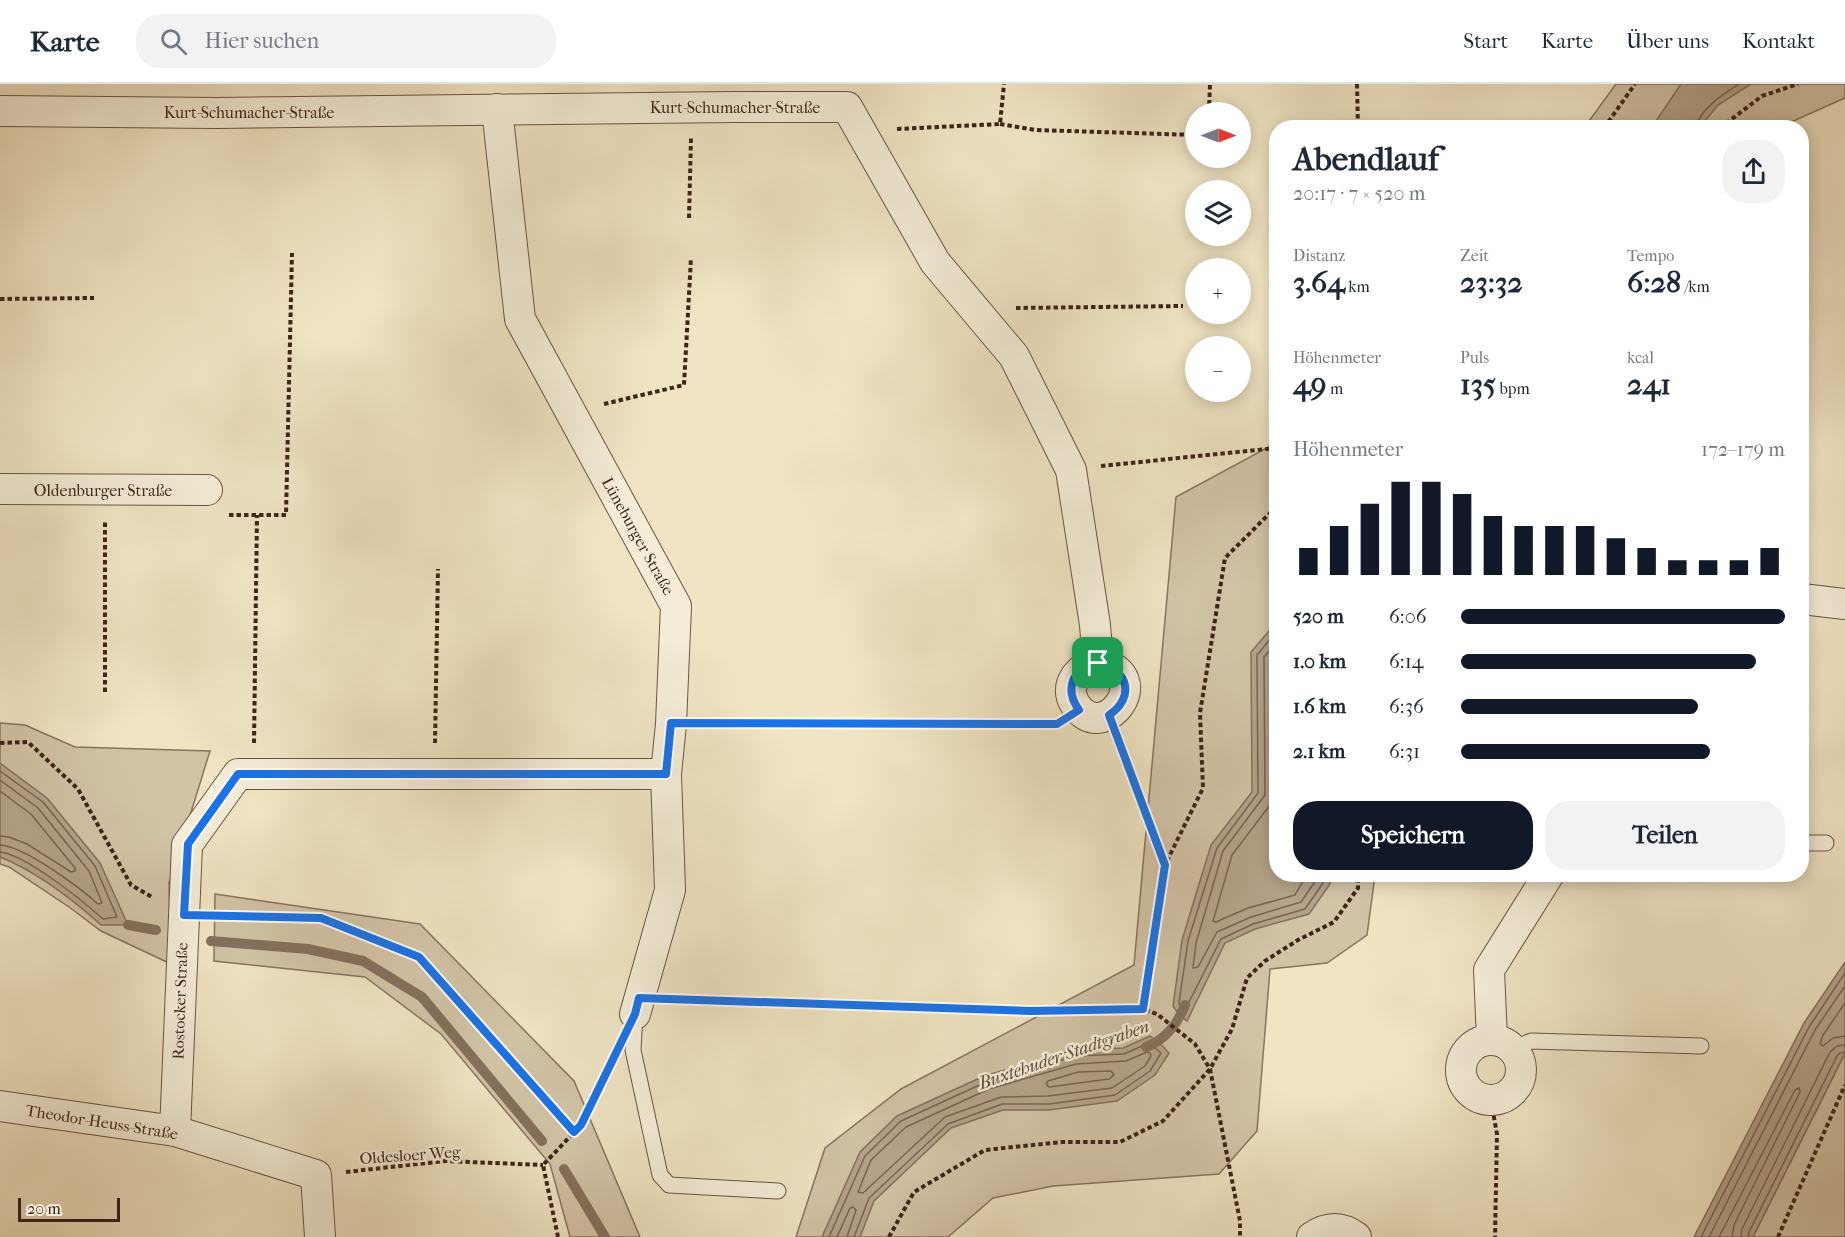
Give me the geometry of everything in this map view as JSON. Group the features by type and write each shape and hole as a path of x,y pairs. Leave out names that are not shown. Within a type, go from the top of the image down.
{"street":[{"name":"Kurt-Schumacher-Straße","path":"0,111 216,113 847,107 935,262 1014,356 1071,470 1095,625 1098,663"},
{"name":"Lüneburger Straße","path":"497,109 520,319 676,606 671,723 666,774 670,890 637,1006"},
{"name":"Oldenburger Straße","path":"0,489 207,490"},
{"path":"1809,600 1845,604"},
{"path":"1098,663 1108,665 1117,671 1126,690 1118,709 1098,718 1088,716 1079,710 1073,701 1071,690 1073,680 1079,671 1087,665 1098,663"},
{"name":"Rostocker Straße","path":"175,1131 188,844 238,774 666,774"},
{"path":"1502,1044 1489,970 1544,882"},
{"path":"1480,1042 1502,1044 1520,1059 1522,1071 1519,1083 1513,1092 1503,1099 1491,1101 1479,1099 1463,1082 1461,1070 1463,1059 1470,1049 1480,1042"},
{"name":"Theodor-Heuss-Straße","path":"0,1114 175,1131 316,1175"},
{"path":"316,1175 320,1237"},
{"path":"1312,1237 1321,1231 1334,1228 1347,1231 1356,1237"}],"lane":[{"path":"1809,843 1827,843"},
{"path":"637,1006 633,1050 660,1175 669,1185 778,1191"},
{"path":"1502,1044 1531,1041 1701,1046"}],"path":[{"path":"1000,123 1004,84"},
{"path":"1209,102 1210,84"},
{"path":"1357,84 1358,120"},
{"path":"1610,120 1635,84"},
{"path":"1730,120 1762,96 1798,84"},
{"path":"689,218 692,107"},
{"path":"864,137 873,131 1000,123 1036,130 1185,135"},
{"path":"207,490 228,515 286,515 292,253"},
{"path":"571,412 684,385 691,258"},
{"path":"0,299 94,298"},
{"path":"975,309 1184,306"},
{"path":"1071,470 1269,449"},
{"path":"105,490 105,692"},
{"path":"1143,1009 1165,865 1203,788 1200,713 1225,558 1269,514"},
{"path":"253,774 257,515"},
{"path":"434,774 438,569"},
{"path":"671,723 1057,724 1079,710"},
{"path":"1109,715 1165,865"},
{"path":"0,743 28,742 78,789 131,885 184,915 321,918 419,957 574,1132"},
{"path":"889,1237 914,1192 985,1150 1062,1142 1120,1142 1163,1121 1209,1069 1232,1029 1248,978 1273,956 1298,940 1334,922 1358,888 1358,882"},
{"path":"637,1006 1030,1011 1143,1009 1157,1014 1195,1044 1209,1069 1240,1221 1240,1237"},
{"path":"558,1237 543,1165 581,1125 611,1065"},
{"path":"1778,1237 1845,1085"},
{"path":"1491,1101 1497,1134 1495,1237"},
{"name":"Oldesloer Weg","path":"316,1175 445,1161 543,1165"}],"shaded area":[{"path":"1616,84 1845,84 1845,98 1796,120 1590,120"},
{"path":"1269,447 1269,882 1374,882 1367,935 1327,963 1270,969 1257,1131 1219,1174 1053,1186 993,1198 948,1237 796,1237 825,1148 901,1089 1134,965 1176,497"},
{"path":"0,723 25,725 75,747 210,751 169,883 171,964 101,931 9,867 0,864"},
{"path":"215,894 420,924 574,1081 640,1237 570,1237 550,1164 441,1034 365,977 214,961"},
{"path":"1845,1053 1845,1237 1753,1237"}],"water":[{"path":"1681,84 1751,84 1718,105 1706,120 1657,120"},
{"path":"1269,631 1269,882 1330,882 1330,884 1309,914 1255,929 1225,943 1187,1021 1173,1006 1182,940 1211,845 1252,792 1251,652"},
{"path":"0,763 47,798 100,863 128,925 101,925 53,886 0,857"},
{"path":"1845,962 1845,1053 1753,1237 1694,1237 1804,1023"},
{"path":"1150,1036 1169,1053 1155,1075 1117,1101 1049,1110 1003,1110 951,1128 874,1201 860,1237 822,1237 860,1152 897,1116 984,1076 1074,1050 1123,1048"}],"waterway":[{"path":"128,925 156,930"},
{"path":"211,941 308,949 363,961 422,997 542,1141"},
{"name":"Buxtehuder Stadtgraben","path":"1146,1047 1159,1040 1170,1030 1185,1005"},
{"path":"564,1169 605,1237"}],"route":[{"path":"1098,663 1108,665 1117,671 1123,680 1126,690 1123,700 1118,709 1109,715 1165,865 1143,1009 1030,1011 639,998 635,1014 581,1125 574,1132 419,957 321,918 184,915 188,844 238,774 666,774 671,723 1057,724 1079,710 1073,701 1071,690 1073,680 1079,671 1087,665 1098,663"}]}
